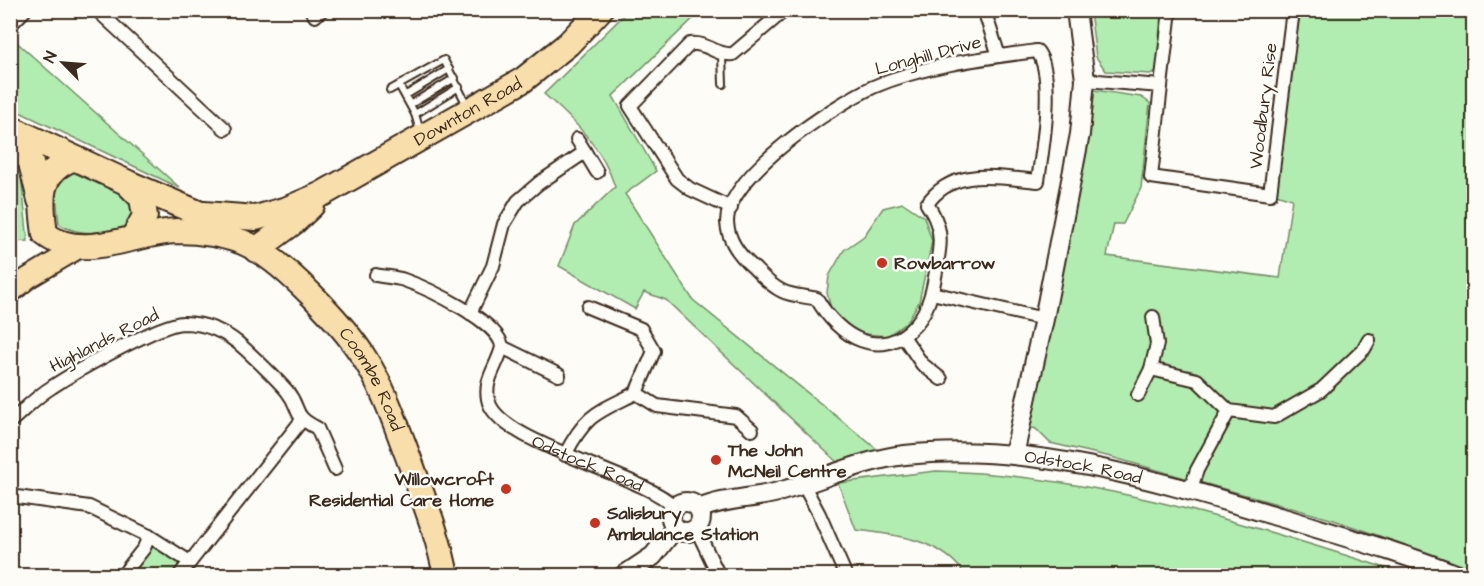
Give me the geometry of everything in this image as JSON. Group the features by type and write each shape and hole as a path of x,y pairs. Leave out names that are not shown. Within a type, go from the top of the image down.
{"highway":[{"name":"Downton Road","path":"204,214 256,218 278,212 322,194 471,111 528,76 568,44 600,10"},
{"path":"10,128 72,159 126,182 139,193 145,211 144,222 134,236"},
{"path":"10,145 30,159 45,234 62,244 80,247 134,236 180,231 252,248"},
{"path":"41,205 45,183 51,171 72,159"},
{"name":"Downton Road","path":"126,182 204,214 234,230 252,248 294,222 322,194"},
{"path":"291,277 286,247 294,222"},
{"name":"Coombe Road","path":"252,248 291,277 342,327 366,360 389,406 439,542 446,576"},
{"name":"Coombe Road","path":"439,542 462,576"}],"main road":[{"path":"28,278 42,253 45,234"},
{"path":"10,293 28,278 80,247"}],"street":[{"path":"10,26 25,10"},
{"path":"97,10 225,129"},
{"path":"311,10 315,16 322,10"},
{"path":"785,10 733,54 722,55 700,43 690,44 630,106 677,179 690,189 731,208 727,222 740,256 783,292 817,299 839,330 859,342 880,343 903,336 917,323 932,293 1044,319"},
{"path":"984,10 999,56"},
{"path":"1014,455 1044,319 1080,134 1085,80 1076,10"},
{"path":"1085,80 1161,86 1170,10"},
{"name":"Woodbury Rise","path":"1161,86 1151,177 1270,194 1293,10"},
{"name":"Longhill Drive","path":"731,208 740,189 802,129 872,88 922,71 1037,51 1044,60 1045,107 1038,181 971,176 950,182 935,193 927,204 937,224 940,242 932,293"},
{"path":"578,139 597,172"},
{"path":"470,313 496,258 502,230 518,201 539,183 585,152"},
{"path":"376,275 403,280 470,313 498,334 502,347 559,375"},
{"path":"566,455 579,429 592,415 636,393 654,351 641,329 588,307"},
{"path":"1138,395 1152,369 1157,344 1154,318"},
{"name":"Highlands Road","path":"10,422 51,387 152,332 183,323 220,331 238,343 289,394 302,420 317,428 335,469"},
{"path":"903,336 922,364 941,379"},
{"path":"1152,369 1197,380 1229,411 1274,417 1321,390 1363,344"},
{"name":"Odstock Road","path":"502,347 490,373 487,390 491,410 500,420 566,455 650,489 675,507 687,502 699,509 802,484 861,464 902,455 968,452 1014,455 1102,470 1190,491 1370,544 1460,576"},
{"path":"636,393 657,406 736,416 752,430"},
{"path":"1190,491 1197,470 1229,411"},
{"path":"179,576 302,420"},
{"path":"802,484 819,514 846,576"},
{"path":"10,496 89,507 150,536 190,562"},
{"path":"675,507 671,515 675,528"},
{"path":"675,528 688,532 696,528 701,521 699,509"},
{"path":"623,576 653,556 675,528"},
{"path":"696,528 719,576"},
{"path":"122,576 144,548 150,536"}],"lane":[{"path":"722,55 723,84"},
{"path":"390,90 444,60 471,111"},
{"path":"406,95 449,69"},
{"path":"411,104 455,78"},
{"path":"399,85 411,104 423,137"},
{"path":"415,114 459,87"}],"green space":[{"path":"628,11 701,11 613,96 656,171 625,194 693,300 878,450 840,465 666,300 644,292 635,309 559,266 575,225 615,187 595,147 566,114 544,94"},
{"path":"1090,11 1161,11 1157,71 1150,74 1106,71 1096,57"},
{"path":"1300,11 1473,11 1473,569 1334,520 1111,457 1050,443 1036,429 1026,426 1090,135 1094,90 1141,97 1150,103 1141,188 1123,224 1114,224 1107,256 1280,278 1292,199 1276,194"},
{"path":"12,38 180,188 11,108"},
{"path":"11,161 20,166 28,241 11,242"},
{"path":"75,171 135,200 131,225 113,230 85,233 59,224 55,187 63,177"},
{"name":"Rowbarrow","path":"903,203 924,217 932,241 919,302 907,322 887,336 865,334 845,327 831,309 827,293 829,276 844,250 864,236 883,208"},
{"path":"936,471 997,474 1057,482 1175,506 1408,575 965,575 956,563 931,546 916,540 856,530 838,483"},
{"path":"151,546 156,546 177,560 178,567 173,575 128,576"}],"place":[{"name":"Rowbarrow","path":"882,263"},
{"name":"The John McNeil Centre","path":"716,460"},
{"name":"Willowcroft Residential Care Home","path":"506,489"},
{"name":"Salisbury Ambulance Station","path":"595,523"}]}
